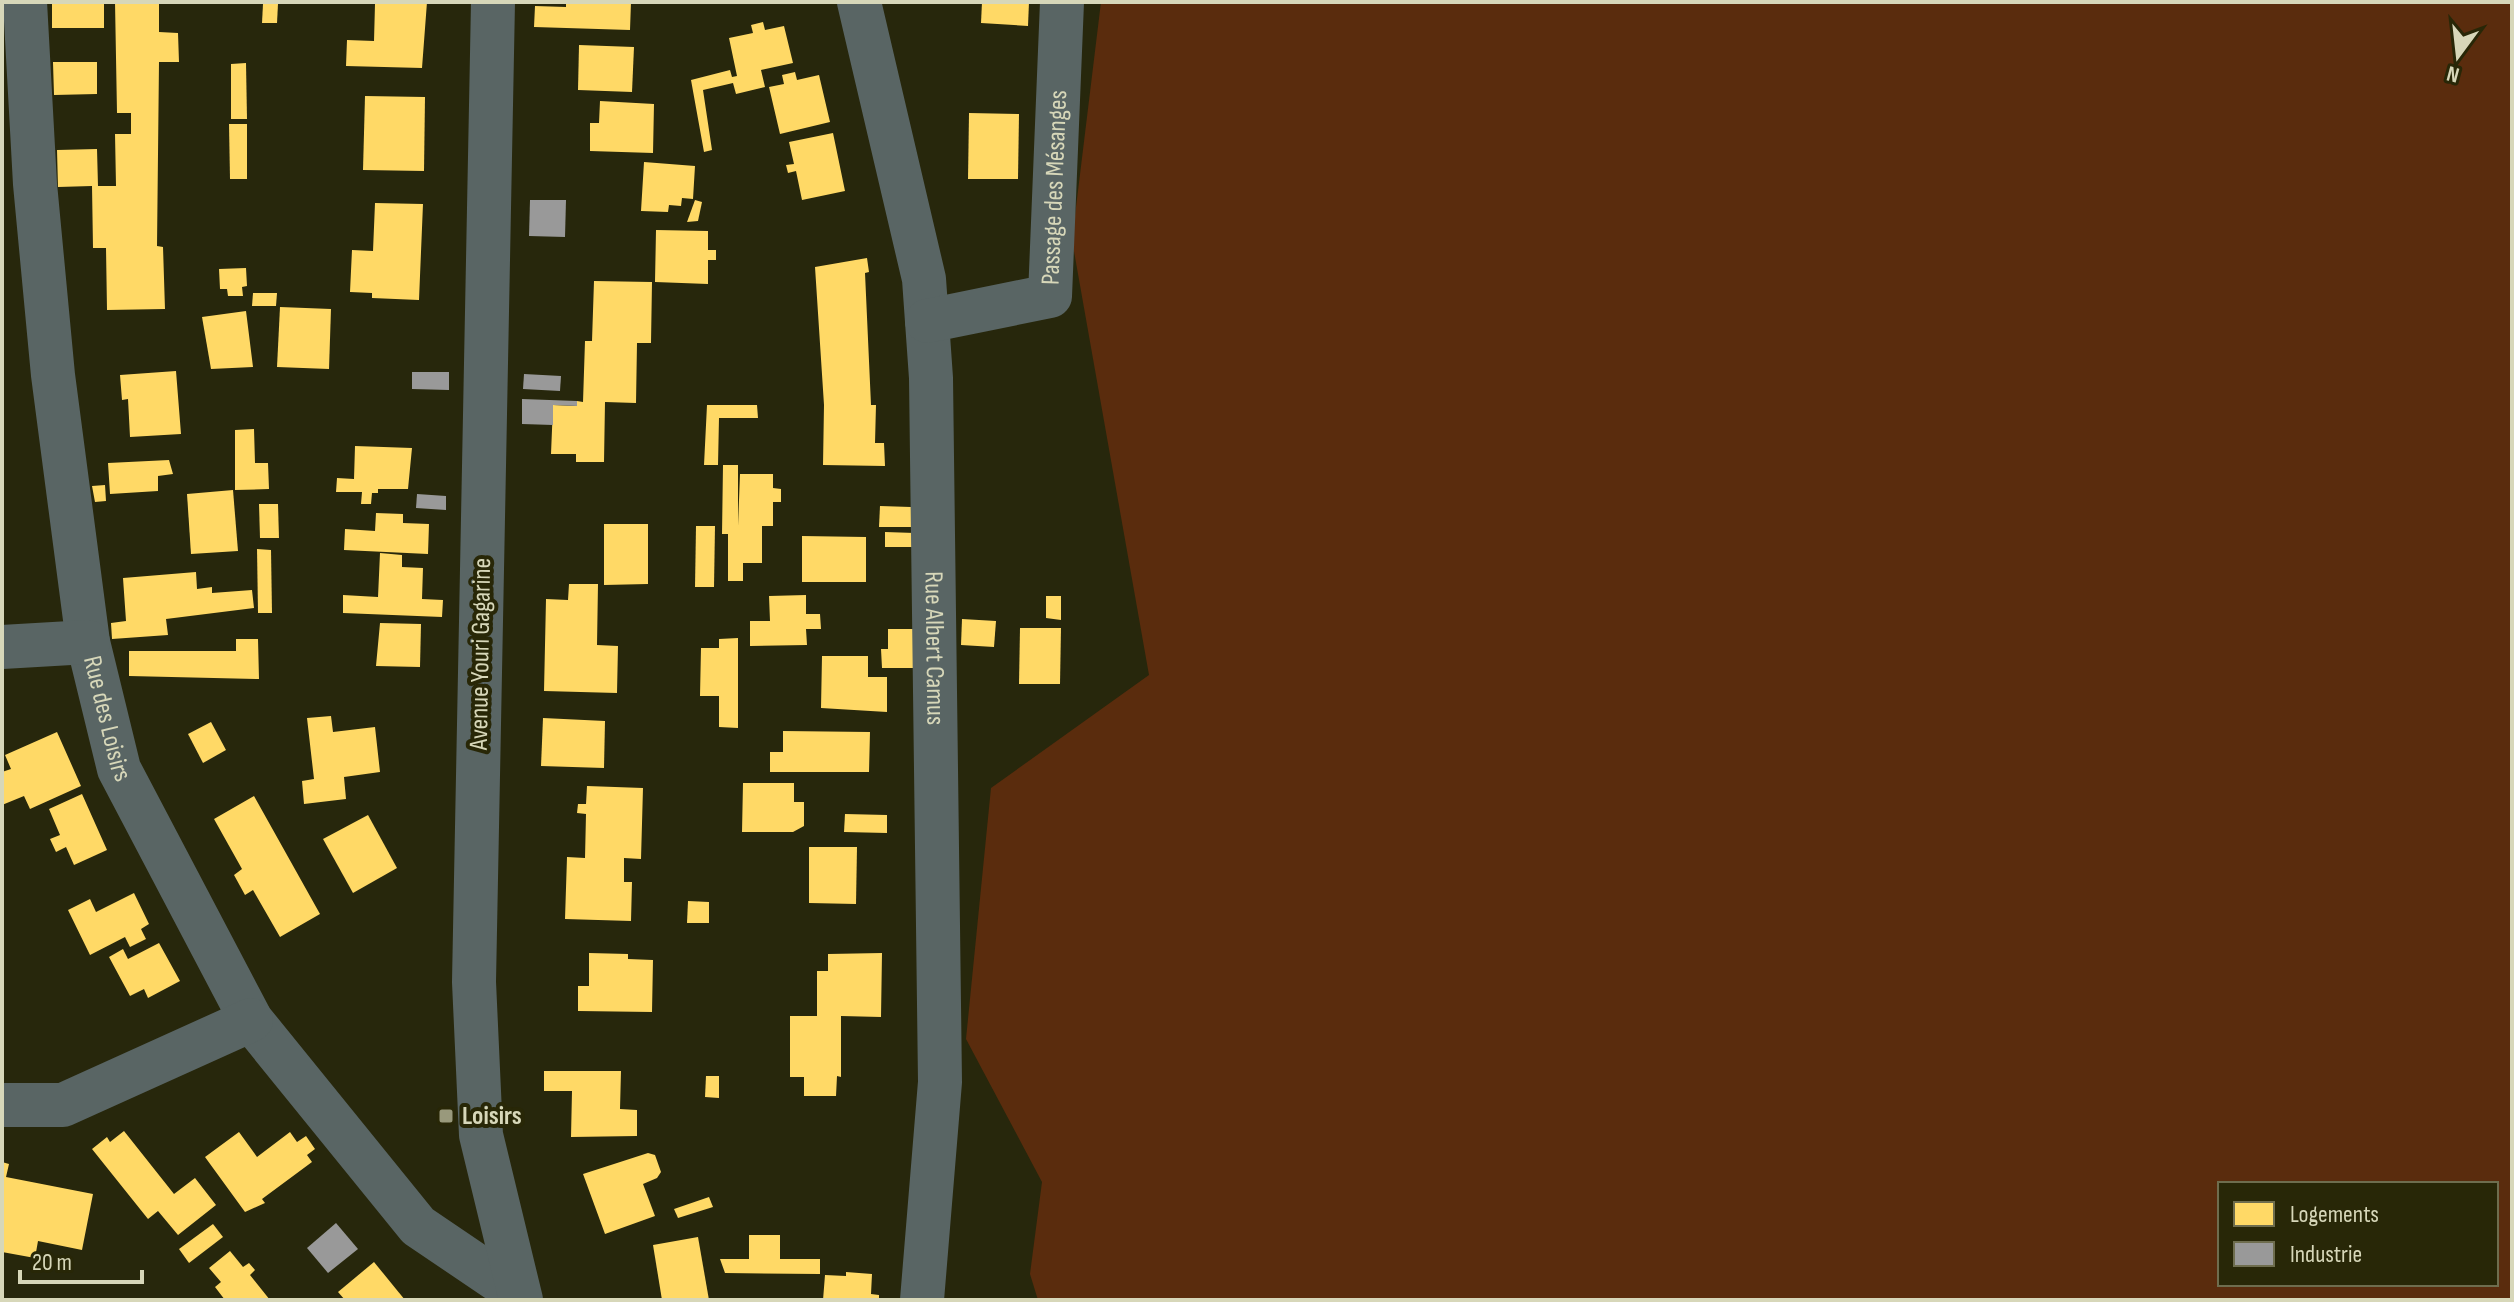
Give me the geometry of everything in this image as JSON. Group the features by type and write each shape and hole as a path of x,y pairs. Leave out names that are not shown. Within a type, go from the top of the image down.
{"street":[{"name":"Rue des Loisirs","path":"25,2 35,184 53,375 88,642 119,769 251,1020 418,1226 519,1296"},
{"name":"Avenue Youri Gagarine","path":"493,2 474,982 481,1135 519,1296"},
{"name":"Rue Albert Camus","path":"859,2 924,279 927,321 937,647 940,1082 922,1300"},
{"name":"Passage des Mésanges","path":"927,321 1050,296 1062,2"},
{"path":"2,647 88,642"},
{"path":"2,1105 63,1105 251,1020"}],"shaded area":[{"path":"1101,2 2512,2 2512,1300 1038,1300 1030,1274 1042,1182 966,1039 991,788 1149,675 1072,240"}],"building: Logements":[{"path":"115,2 159,2 159,32 178,33 179,62 159,62 157,246 163,247 165,309 107,310 106,248 93,248 92,186 58,187 57,150 97,149 98,186 116,186 115,134 131,134 131,113 117,113"},
{"path":"427,2 422,68 346,66 347,40 374,41 375,4"},
{"path":"566,2 631,2 630,30 534,27 535,6 566,7"},
{"path":"982,2 1029,2 1028,26 981,23"},
{"path":"104,3 104,28 52,28 52,4"},
{"path":"263,4 278,4 277,23 262,23"},
{"path":"763,22 765,30 784,26 793,63 761,70 765,87 736,94 733,83 703,90 712,150 704,152 691,80 730,70 732,77 737,76 729,38 753,33 751,25"},
{"path":"579,45 634,47 632,92 578,90"},
{"path":"53,62 97,62 97,94 54,95"},
{"path":"246,63 247,119 231,119 231,64"},
{"path":"795,72 797,80 819,75 830,122 780,134 769,87 784,84 782,75"},
{"path":"365,96 425,97 424,171 363,170"},
{"path":"600,101 654,104 653,153 590,151 590,123 599,123"},
{"path":"969,113 1019,114 1018,179 968,179"},
{"path":"229,124 247,124 247,179 230,179"},
{"path":"833,133 845,191 802,200 796,171 788,173 786,165 794,164 789,142"},
{"path":"644,162 695,166 693,199 682,198 681,206 669,205 668,212 641,211"},
{"path":"695,200 702,202 698,221 687,222"},
{"path":"375,203 423,204 419,300 372,298 372,293 350,292 352,250 373,251"},
{"path":"656,230 708,231 708,250 716,250 716,260 708,260 708,284 655,282"},
{"path":"867,258 869,272 865,273 871,405 876,405 875,443 884,443 885,466 823,465 824,405 815,267"},
{"path":"246,268 247,286 242,287 243,296 228,296 227,289 220,289 219,269"},
{"path":"594,281 652,282 651,343 637,343 636,403 605,402 604,462 576,462 576,454 551,454 553,405 577,406 577,401 583,402 585,341 592,341"},
{"path":"253,293 277,293 276,306 252,306"},
{"path":"280,307 331,309 329,369 277,367"},
{"path":"246,311 253,367 211,369 202,317"},
{"path":"176,371 181,434 130,437 128,399 122,400 120,375"},
{"path":"707,405 757,405 758,418 719,418 718,465 704,465"},
{"path":"254,429 255,463 268,463 269,489 235,490 235,430"},
{"path":"355,446 412,448 408,489 378,489 378,493 372,493 371,504 361,504 362,492 336,492 337,478 354,479"},
{"path":"169,460 173,474 158,476 158,491 110,494 108,463"},
{"path":"723,465 738,465 738,526 740,474 773,474 773,488 781,489 781,502 773,502 773,526 762,526 762,563 743,563 743,581 728,581 728,534 722,534"},
{"path":"105,485 106,501 95,502 92,486"},
{"path":"233,490 238,551 191,554 187,494"},
{"path":"259,504 278,504 279,538 260,538"},
{"path":"880,506 911,507 911,527 879,527"},
{"path":"376,513 403,514 403,523 429,524 428,554 344,550 345,529 375,531"},
{"path":"604,524 648,524 648,584 604,585"},
{"path":"696,526 715,526 714,587 695,587"},
{"path":"885,532 915,533 915,547 885,547"},
{"path":"802,536 866,537 866,582 802,582"},
{"path":"257,549 271,550 272,613 258,613"},
{"path":"380,553 402,555 402,567 423,568 422,599 443,600 442,617 343,613 343,595 378,597"},
{"path":"196,572 197,589 212,587 212,593 252,590 254,608 166,619 168,635 112,639 111,623 126,621 123,578"},
{"path":"569,584 598,584 597,645 618,646 617,693 544,691 546,599 568,600"},
{"path":"806,595 806,614 820,614 821,629 806,629 807,645 750,646 750,621 770,621 769,596"},
{"path":"1046,596 1061,596 1061,620 1046,618"},
{"path":"962,619 996,621 994,647 961,645"},
{"path":"380,623 421,624 420,667 376,666"},
{"path":"1020,628 1061,628 1060,684 1019,684"},
{"path":"888,629 916,629 916,668 882,668 881,649 888,649"},
{"path":"738,638 738,728 719,727 719,696 700,696 701,648 719,648 719,639"},
{"path":"236,639 258,639 259,679 129,676 129,651 236,651"},
{"path":"822,656 868,656 868,677 887,677 887,712 821,708"},
{"path":"331,716 333,732 375,727 380,772 344,777 346,799 304,804 302,781 314,779 307,718"},
{"path":"543,718 605,721 604,768 541,766"},
{"path":"211,722 226,750 203,763 188,734"},
{"path":"783,731 870,732 869,772 770,772 770,752 783,752"},
{"path":"57,732 81,786 30,809 24,796 2,805 2,772 11,769 5,755"},
{"path":"743,783 794,783 794,802 804,802 804,826 793,832 742,832"},
{"path":"587,786 643,788 641,859 624,858 624,882 632,882 631,921 565,919 567,857 585,858 586,814 577,813 578,804 586,804"},
{"path":"82,794 107,850 74,865 66,847 56,852 50,839 60,835 49,809"},
{"path":"254,796 320,914 280,937 253,890 245,895 234,875 242,869 214,819"},
{"path":"845,814 887,815 887,833 844,832"},
{"path":"368,815 397,868 353,893 323,839"},
{"path":"809,847 857,847 856,904 809,903"},
{"path":"134,893 149,924 141,929 146,939 130,947 125,937 90,955 68,910 90,899 96,912"},
{"path":"688,901 709,902 709,923 687,923"},
{"path":"159,943 180,981 148,998 144,989 130,996 109,957 123,949 128,959"},
{"path":"589,953 628,954 628,959 653,960 652,1012 578,1011 578,986 589,986"},
{"path":"882,953 881,1017 841,1016 841,1077 837,1076 836,1096 804,1096 804,1077 790,1077 790,1016 817,1016 817,971 828,971 828,954"},
{"path":"544,1071 621,1071 620,1109 637,1110 637,1136 571,1137 572,1091 544,1091"},
{"path":"706,1076 719,1076 719,1098 705,1097"},
{"path":"124,1131 174,1194 195,1178 216,1205 178,1235 158,1211 148,1219 92,1149 107,1137 110,1142"},
{"path":"239,1132 257,1157 290,1132 297,1142 306,1136 315,1149 307,1155 312,1162 262,1199 265,1203 245,1212 205,1157"},
{"path":"648,1153 655,1155 661,1172 657,1178 643,1184 655,1216 605,1234 583,1174"},
{"path":"2,1162 9,1164 6,1177 93,1194 82,1250 38,1241 35,1258 2,1252"},
{"path":"709,1197 713,1207 678,1218 674,1209"},
{"path":"213,1224 223,1237 189,1263 179,1249"},
{"path":"749,1235 780,1235 780,1259 820,1259 820,1274 725,1273 720,1259 749,1259"},
{"path":"698,1237 709,1300 662,1300 653,1245"},
{"path":"230,1251 243,1267 249,1263 255,1270 250,1275 270,1300 225,1300 215,1287 221,1282 209,1268"},
{"path":"374,1262 405,1300 345,1300 338,1292"},
{"path":"846,1272 872,1274 871,1294 879,1295 879,1300 823,1300 825,1275 846,1276"}],"building: Industrie":[{"path":"530,200 566,200 565,237 529,236"},
{"path":"412,372 449,372 449,390 412,389"},
{"path":"524,374 561,376 560,391 523,389"},
{"path":"522,399 577,401 577,406 553,405 553,425 522,424"},
{"path":"417,494 446,496 446,510 416,508"},
{"path":"336,1223 358,1249 328,1273 307,1248"}],"place":[{"name":"Loisirs","path":"446,1116"}]}
